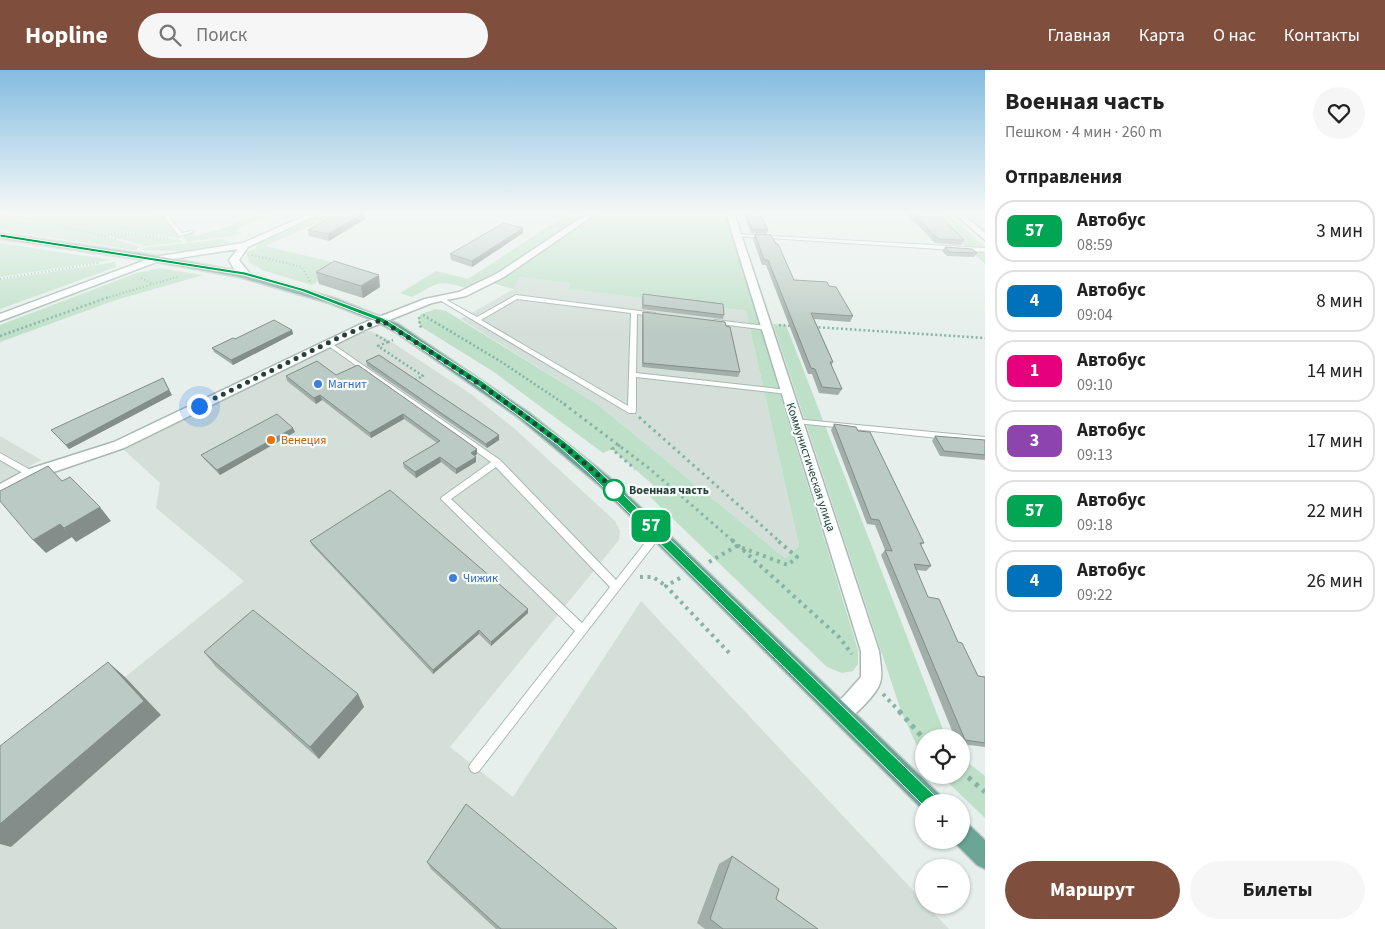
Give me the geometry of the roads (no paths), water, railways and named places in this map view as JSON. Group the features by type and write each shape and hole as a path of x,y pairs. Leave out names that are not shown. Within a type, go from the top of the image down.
{"main road":[{"path":"117,253 245,274 303,290 381,320 480,383 561,443 658,533 923,794"},
{"path":"970,842 985,857"}],"street":[{"path":"0,318 157,259 194,253"},
{"path":"202,266 228,253"},
{"path":"239,253 234,260 237,267 245,274"},
{"path":"0,490 31,474 119,445 328,343 381,320 441,299 462,294 501,274 533,253"},
{"name":"Коммунистическая улица","path":"744,253 870,651 871,681 842,713"}],"lane":[{"path":"477,320 516,297 662,315"},
{"path":"441,299 632,411 634,312"},
{"path":"711,321 767,326"},
{"path":"328,343 498,462 616,587"},
{"path":"633,375 788,392"},
{"path":"797,422 985,440"},
{"path":"0,456 31,474"},
{"path":"498,462 445,499 582,630"},
{"path":"475,767 658,533"}],"place":[{"name":"Магнит","path":"318,384"},
{"name":"Венеция","path":"271,440"},
{"name":"Военная часть","path":"614,490"},
{"name":"Чижик","path":"453,578"}]}
